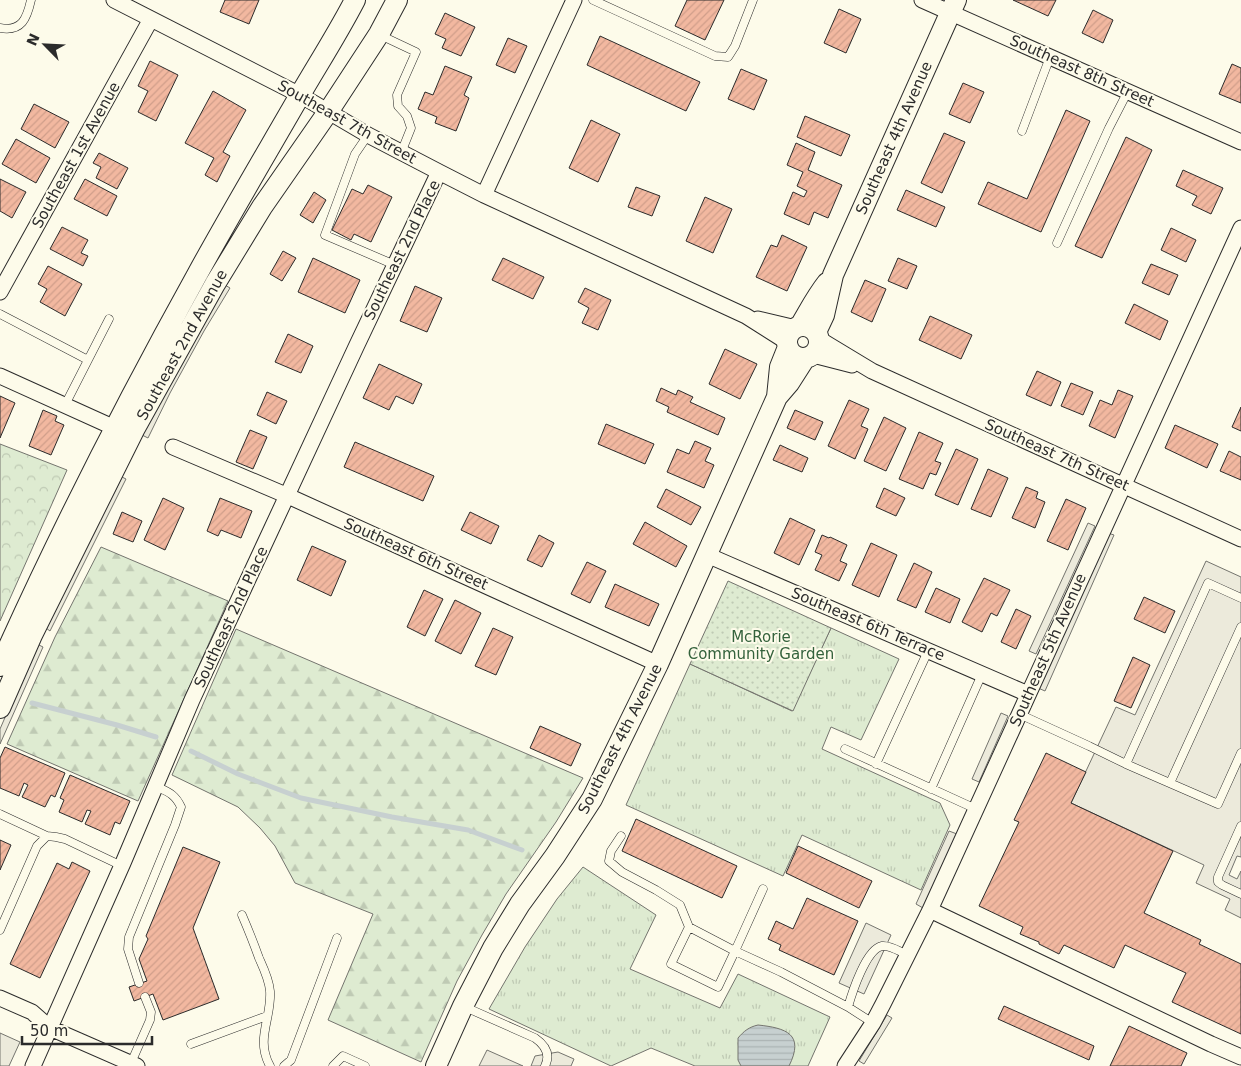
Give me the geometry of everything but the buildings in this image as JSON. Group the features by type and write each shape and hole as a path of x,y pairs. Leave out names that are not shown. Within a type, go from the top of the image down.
{"street":[{"name":"Southeast 7th Street","path":"114,0 300,95 401,153 484,195 746,316 872,371 1241,539"},
{"name":"Southeast 2nd Avenue","path":"0,708 125,429 198,273 355,0"},
{"name":"Southeast 2nd Avenue","path":"0,666 57,545 125,429 262,207 328,112 378,34 397,0"},
{"path":"484,195 574,0"},
{"name":"Southeast 8th Street","path":"922,0 953,6 1050,57 1241,142"},
{"name":"Southeast 4th Avenue","path":"436,1066 463,1006 493,948 520,904 555,856 592,799 658,664 777,397 780,367 803,341 819,293 833,275 953,6"},
{"name":"Southeast 1st Avenue","path":"0,292 151,19"},
{"name":"Southeast 2nd Place","path":"33,1066 122,866 192,700 440,172"},
{"name":"Southeast 5th Avenue","path":"845,1066 873,1023 930,910 1241,228"},
{"path":"0,376 125,429"},
{"name":"Southeast 6th Street","path":"173,447 288,496 658,664"},
{"name":"Southeast 6th Terrace","path":"707,555 1028,694"},
{"path":"930,910 1241,1058"},
{"path":"0,998 32,1012 50,1028 134,1065"}],"lane":[{"path":"0,28 8,30 24,22 31,0"},
{"path":"593,0 715,56 728,56 735,46 753,0"},
{"path":"378,34 416,52 396,102 407,116 411,128 401,153"},
{"path":"1022,131 1050,57"},
{"path":"1057,243 1109,128 1128,92"},
{"path":"368,135 355,154 325,235 395,265"},
{"path":"0,314 88,360"},
{"path":"65,405 110,319"},
{"path":"1126,764 1208,583 1241,598"},
{"path":"1170,783 1241,627"},
{"path":"876,764 928,651"},
{"path":"931,789 982,674"},
{"path":"1019,714 1218,804 1241,753"},
{"path":"845,750 976,809"},
{"path":"139,984 128,949 129,937 176,825 181,807 177,799 156,786"},
{"path":"0,814 47,836 64,839 122,866"},
{"path":"1241,828 1218,877 1218,882 1241,894"},
{"path":"0,930 37,846 47,836"},
{"path":"621,836 610,852 609,862 622,872 680,905 689,927 781,972 848,1007 873,1023"},
{"path":"689,927 671,964 718,987 762,888"},
{"path":"242,915 268,979 270,1004 264,1031 263,1047 270,1066"},
{"path":"284,1066 291,1060 337,938"},
{"path":"848,1007 871,953 880,946 888,946 908,956"},
{"path":"134,1065 150,1020 151,1012 145,997"},
{"path":"463,1006 535,1038 542,1043 547,1050 548,1061 545,1066"},
{"path":"191,1044 267,1016"},
{"path":"333,1066 343,1056 365,1066"}],"green space":[{"path":"0,444 67,470 0,621"},
{"path":"101,547 228,601 138,801 7,744 55,637"},
{"name":"McRorie Community Garden","path":"728,581 831,628 793,711 690,664"},
{"path":"831,628 899,659 861,740 831,727 822,749 940,803 950,825 921,890 802,835 783,876 626,805 690,664 792,711"},
{"path":"236,629 583,778 556,822 506,894 482,935 457,981 421,1062 328,1020 373,914 295,883 275,846 260,828 238,807 172,775"},
{"path":"583,867 656,915 630,969 720,1008 738,974 830,1017 808,1066 695,1066 651,1048 611,1066 489,1009 525,947 557,899"}],"shaded area":[{"path":"225,285 230,288 170,393 148,438 142,435"},
{"path":"122,477 126,479 50,631 46,628"},
{"path":"1088,523 1095,526 1036,654 1029,651"},
{"path":"1108,533 1114,535 1045,691 1038,688"},
{"path":"1206,561 1241,577 1241,857 1237,856 1229,875 1237,879 1241,871 1241,918 1225,910 1230,899 1196,883 1204,865 1071,803 1116,707 1135,715"},
{"path":"37,644 43,647 0,744 0,729"},
{"path":"1001,713 1008,716 979,782 972,779"},
{"path":"949,831 957,834 923,908 916,904"},
{"path":"866,923 891,935 864,994 839,983"},
{"path":"887,1015 892,1018 864,1064 859,1061"},
{"path":"758,1025 777,1028 790,1035 794,1040 795,1047 789,1066 741,1066 738,1060 738,1038 742,1033"},
{"path":"0,1033 20,1042 9,1066 0,1066"},
{"path":"487,1050 523,1066 479,1066"},
{"path":"558,1052 574,1059 571,1066 531,1066 535,1056"}],"waterway":[{"path":"32,703 156,737"},
{"path":"191,751 238,774 301,798 392,817 468,830 522,850"}]}
